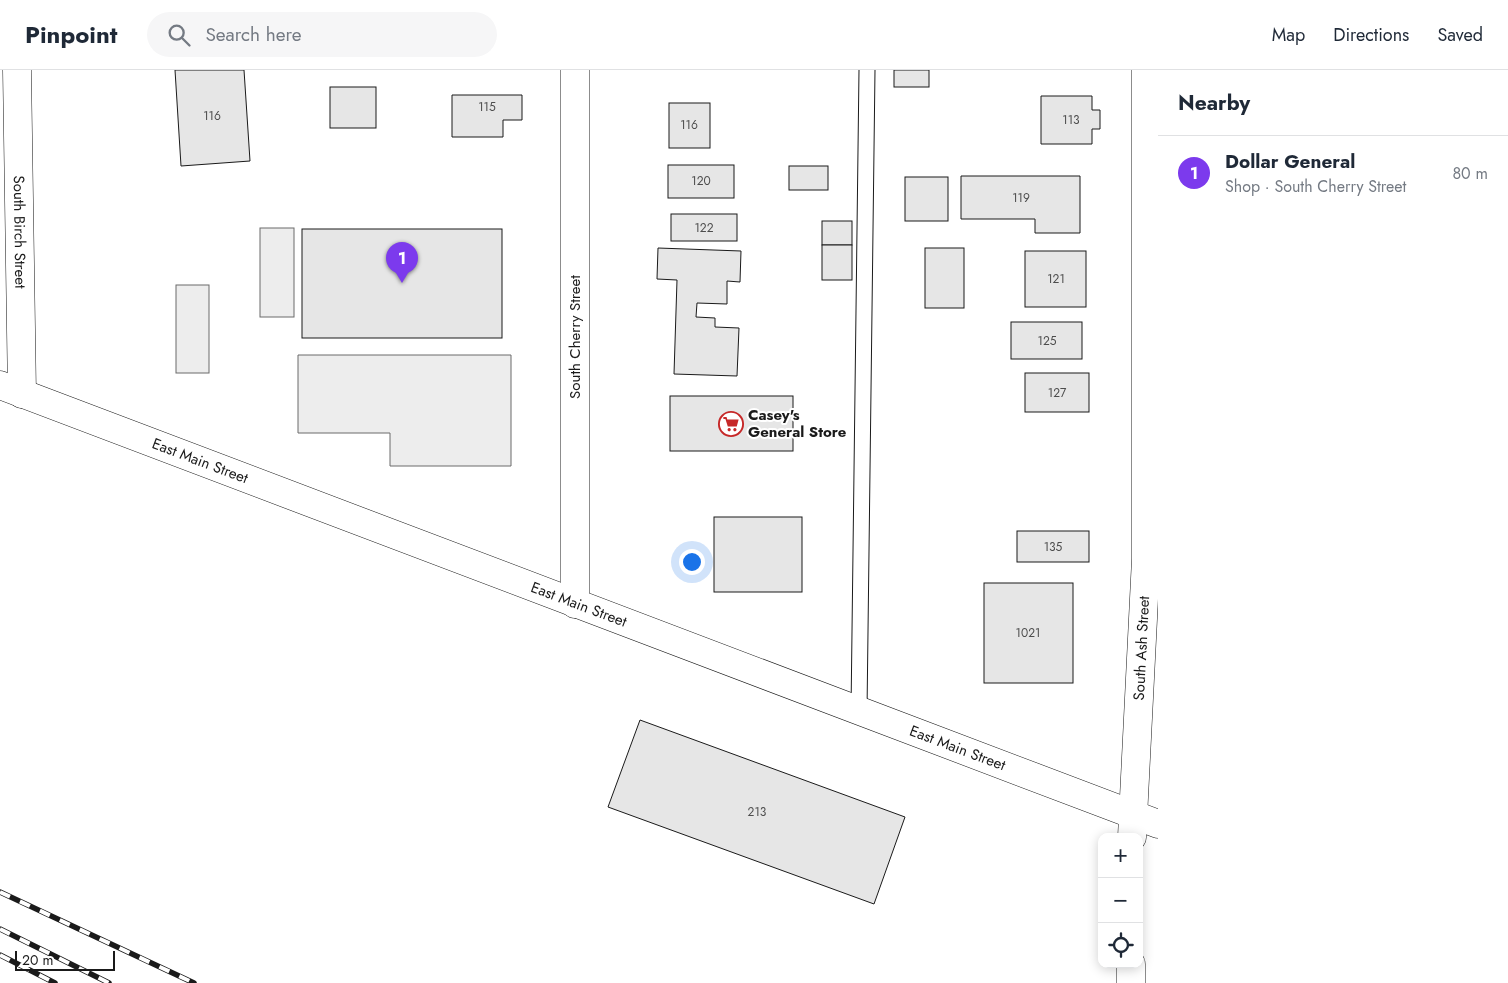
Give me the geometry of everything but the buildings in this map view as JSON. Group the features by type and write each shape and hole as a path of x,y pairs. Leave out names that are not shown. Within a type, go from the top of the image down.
{"street":[{"name":"South Birch Street","path":"11,390 17,70"},
{"name":"South Cherry Street","path":"575,70 575,604"},
{"name":"South Ash Street","path":"1132,826 1152,560 1150,71"},
{"name":"East Main Street","path":"11,390 860,712 1132,826 1158,824"},
{"path":"1131,968 1131,983"}],"lane":[{"path":"860,712 867,70"}],"shaded area":[{"path":"260,228 294,228 294,317 260,317"},
{"path":"176,285 209,285 209,373 176,373"},
{"path":"298,355 511,355 511,466 390,466 390,433 298,433"}],"railway":[{"path":"0,892 194,983"},
{"path":"0,929 109,983"},
{"path":"0,955 55,983"}],"place":[{"name":"Dollar General","path":"402,283"},
{"name":"Casey's General Store","path":"731,424"}]}
